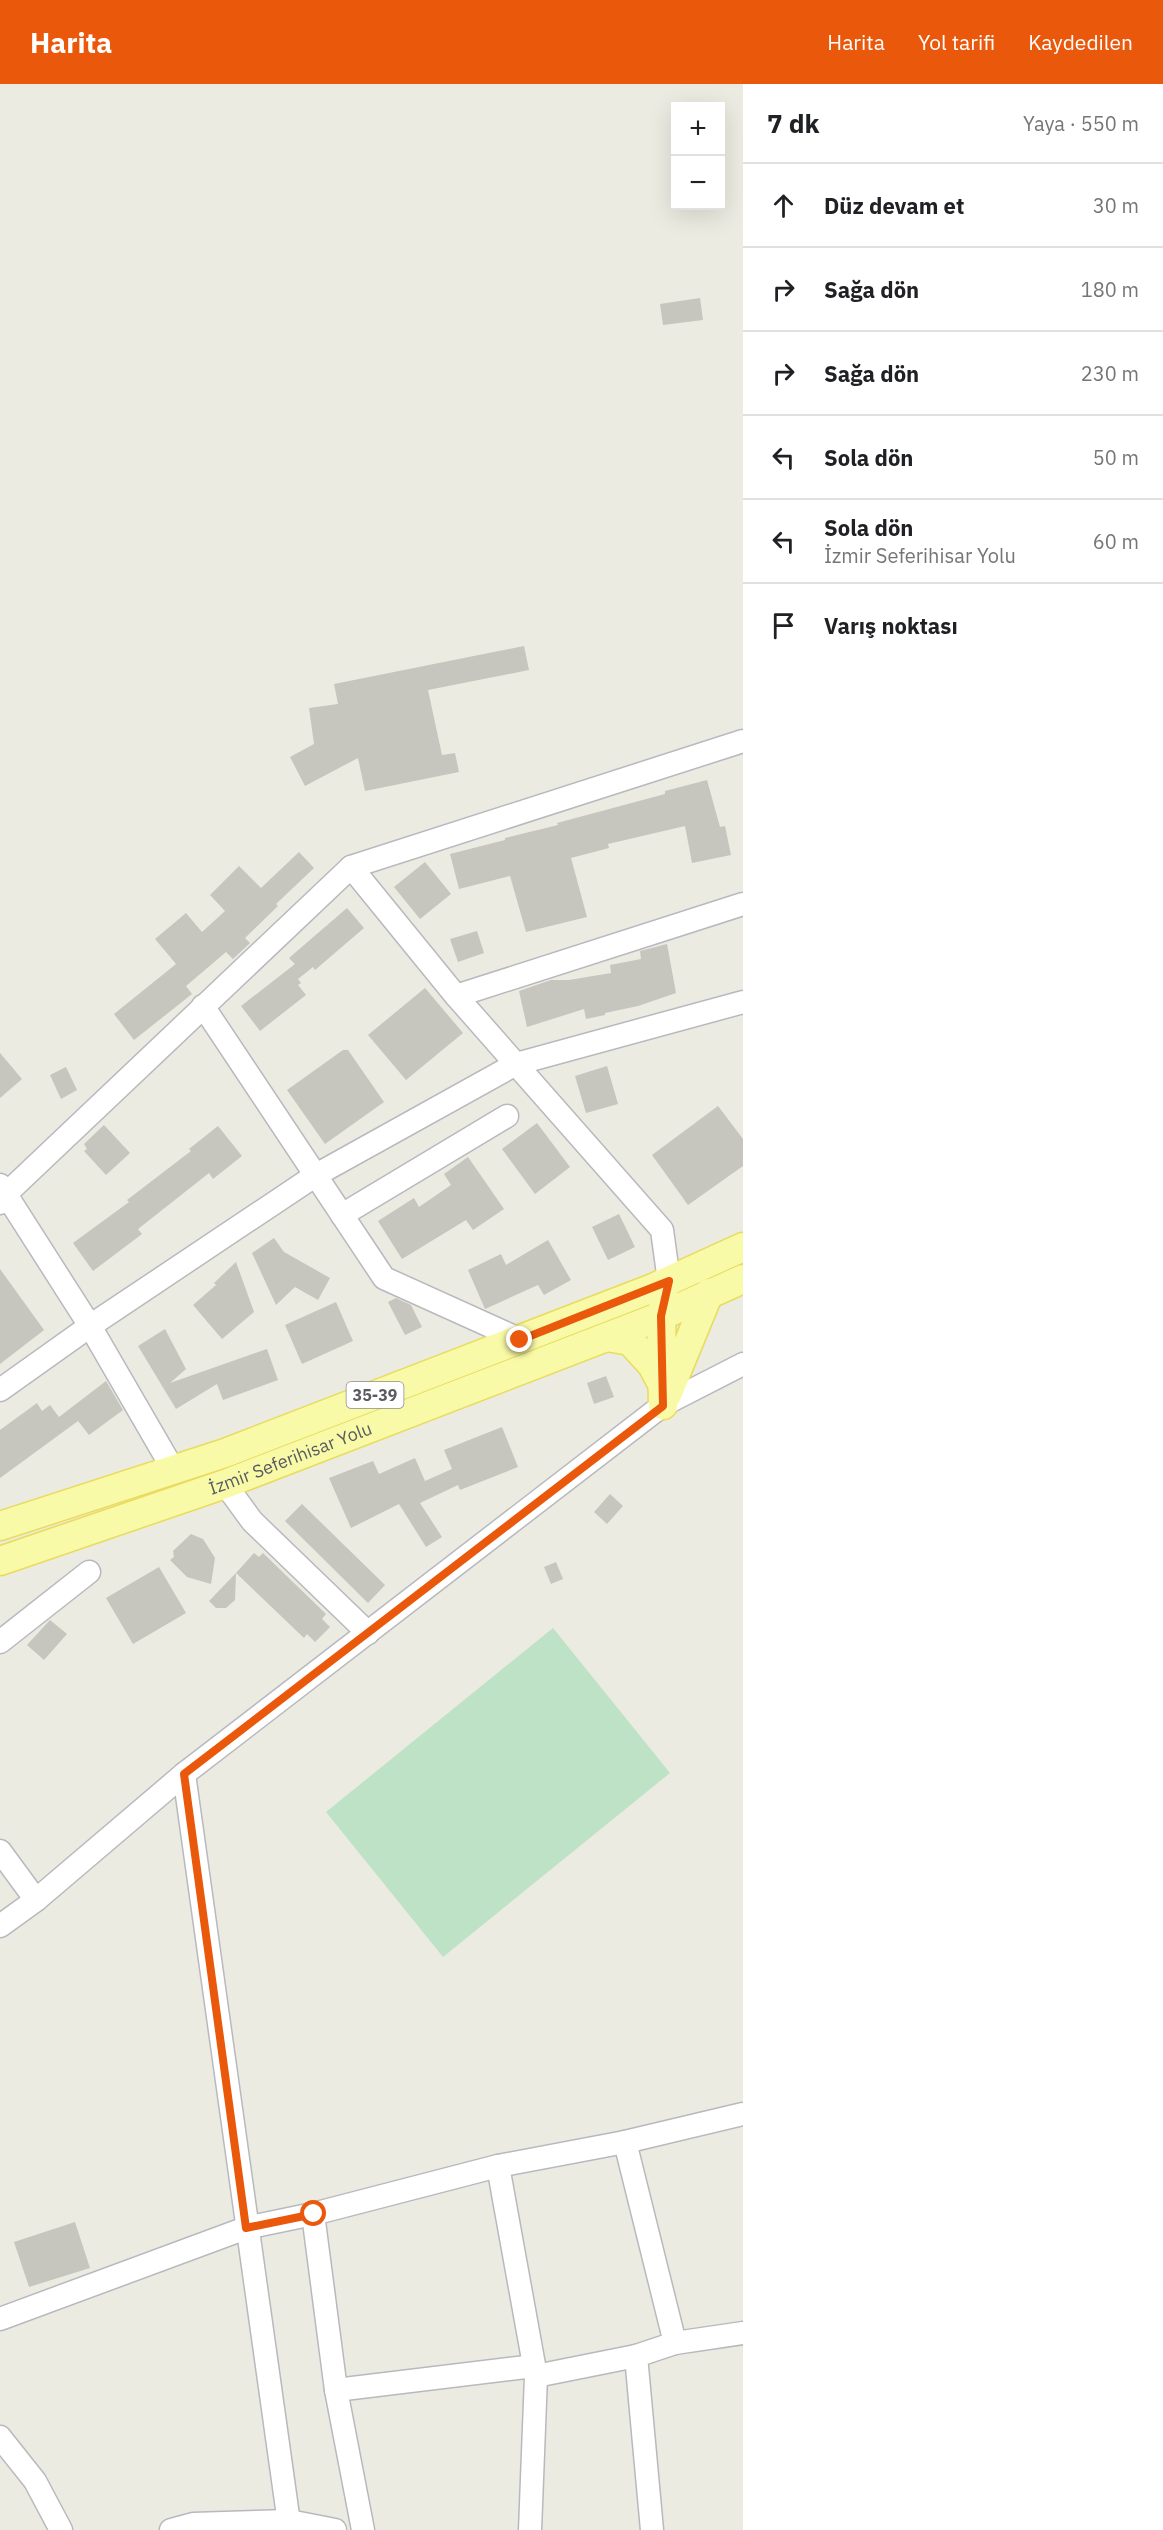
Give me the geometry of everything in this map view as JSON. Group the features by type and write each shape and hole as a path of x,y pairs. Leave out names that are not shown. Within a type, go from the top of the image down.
{"main road":[{"name":"İzmir Seferihisar Yolu","path":"0,1526 174,1471 520,1340 669,1281 743,1247"},
{"name":"İzmir Seferihisar Yolu","path":"0,1561 225,1484 661,1316 743,1278"},
{"path":"662,1395 661,1316 669,1281"},
{"path":"662,1395 709,1293"},
{"path":"607,1337 630,1341 652,1365 662,1395"}],"street":[{"path":"174,1471 90,1326 2,1193 351,867 743,741"},
{"path":"351,867 456,996 662,1230 669,1281"},
{"path":"456,996 743,904"},
{"path":"0,1390 90,1326 316,1175 516,1064 743,1002"},
{"path":"203,1006 384,1278 520,1340"},
{"path":"342,1215 507,1116"},
{"path":"0,1926 36,1900 184,1774 368,1632 662,1395 743,1364"},
{"path":"225,1484 252,1521 368,1632"},
{"path":"0,1642 89,1572"},
{"path":"184,1774 289,2525"},
{"path":"0,1851 36,1900"},
{"path":"0,2319 246,2228 314,2214 498,2166 625,2142 743,2114"},
{"path":"625,2142 675,2343"},
{"path":"498,2166 535,2371 530,2530"},
{"path":"314,2214 336,2390 363,2530"},
{"path":"336,2390 535,2371 636,2356 675,2343 743,2333"},
{"path":"636,2356 652,2530"},
{"path":"0,2437 35,2481 61,2530"},
{"path":"171,2530 193,2524 289,2525 335,2530"}],"green space":[{"path":"553,1628 670,1773 443,1957 326,1812"}],"building":[{"path":"700,298 703,320 663,325 660,304"},
{"path":"524,646 529,670 428,690 442,755 455,753 459,772 365,791 358,758 305,786 290,757 314,744 309,708 338,704 334,684"},
{"path":"707,780 720,827 725,826 731,855 692,863 685,826 608,844 609,848 571,858 587,917 526,932 510,876 459,889 450,854 558,825 557,823 665,794 665,791"},
{"path":"299,852 314,868 245,938 250,943 233,959 226,952 186,986 192,994 134,1040 114,1014 176,964 155,939 186,913 202,932 225,911 210,895 239,866 261,888"},
{"path":"425,862 451,894 420,919 394,887"},
{"path":"347,908 364,928 315,970 313,967 298,979 301,983 298,985 306,995 260,1031 241,1006 295,964 289,958"},
{"path":"477,931 484,953 458,962 450,939"},
{"path":"667,944 676,993 638,1006 605,1013 605,1015 586,1019 584,1009 527,1027 519,991 551,980 569,980 611,973 610,965 641,959 640,951"},
{"path":"425,988 463,1033 406,1080 368,1035"},
{"path":"343,1050 348,1050 384,1102 325,1144 287,1090"},
{"path":"0,1053 22,1079 0,1098"},
{"path":"607,1066 618,1104 586,1113 575,1076"},
{"path":"66,1067 77,1090 61,1099 50,1075"},
{"path":"718,1106 743,1139 743,1166 688,1205 652,1155"},
{"path":"537,1123 570,1167 535,1194 502,1149"},
{"path":"104,1125 130,1153 106,1175 84,1151 87,1149 84,1144"},
{"path":"218,1126 242,1156 213,1179 209,1173 138,1229 142,1234 93,1271 73,1243 129,1202 127,1200 191,1151 189,1149"},
{"path":"468,1157 504,1209 473,1230 466,1220 402,1259 378,1221 414,1198 419,1207 451,1185 444,1174"},
{"path":"619,1214 635,1247 608,1260 592,1227"},
{"path":"274,1238 284,1252 330,1278 318,1300 295,1287 276,1305 252,1253"},
{"path":"548,1240 571,1280 544,1295 538,1285 485,1309 468,1270 501,1254 506,1265"},
{"path":"236,1262 254,1312 222,1339 193,1305 216,1285 214,1283"},
{"path":"0,1269 44,1330 0,1364"},
{"path":"396,1298 411,1305 422,1327 405,1335 388,1302"},
{"path":"336,1302 353,1341 302,1364 285,1325"},
{"path":"165,1329 186,1369 170,1383 267,1349 278,1380 223,1400 217,1384 176,1409 138,1346"},
{"path":"606,1376 614,1397 594,1404 587,1383"},
{"path":"106,1381 123,1410 89,1435 78,1421 0,1478 0,1430 37,1403 42,1411 50,1405 59,1417"},
{"path":"502,1427 518,1467 460,1490 458,1485 420,1503 442,1537 426,1547 399,1504 351,1528 329,1478 373,1461 379,1474 415,1458 425,1481 452,1469 444,1450"},
{"path":"610,1494 623,1506 607,1524 594,1512"},
{"path":"302,1504 385,1585 368,1603 285,1521"},
{"path":"191,1534 203,1539 215,1558 211,1584 187,1577 170,1560 174,1557 173,1551"},
{"path":"254,1553 259,1557 263,1553 326,1614 322,1619 330,1627 315,1642 307,1634 304,1638 236,1573"},
{"path":"556,1562 563,1579 551,1584 544,1567"},
{"path":"159,1567 186,1613 133,1644 106,1598"},
{"path":"236,1573 235,1600 226,1608 216,1608 209,1601"},
{"path":"50,1620 67,1634 44,1660 27,1645"},
{"path":"75,2222 90,2268 29,2287 14,2242"}],"route":[{"path":"314,2214 246,2228 184,1774 663,1406 661,1316 669,1281 520,1340"}]}
